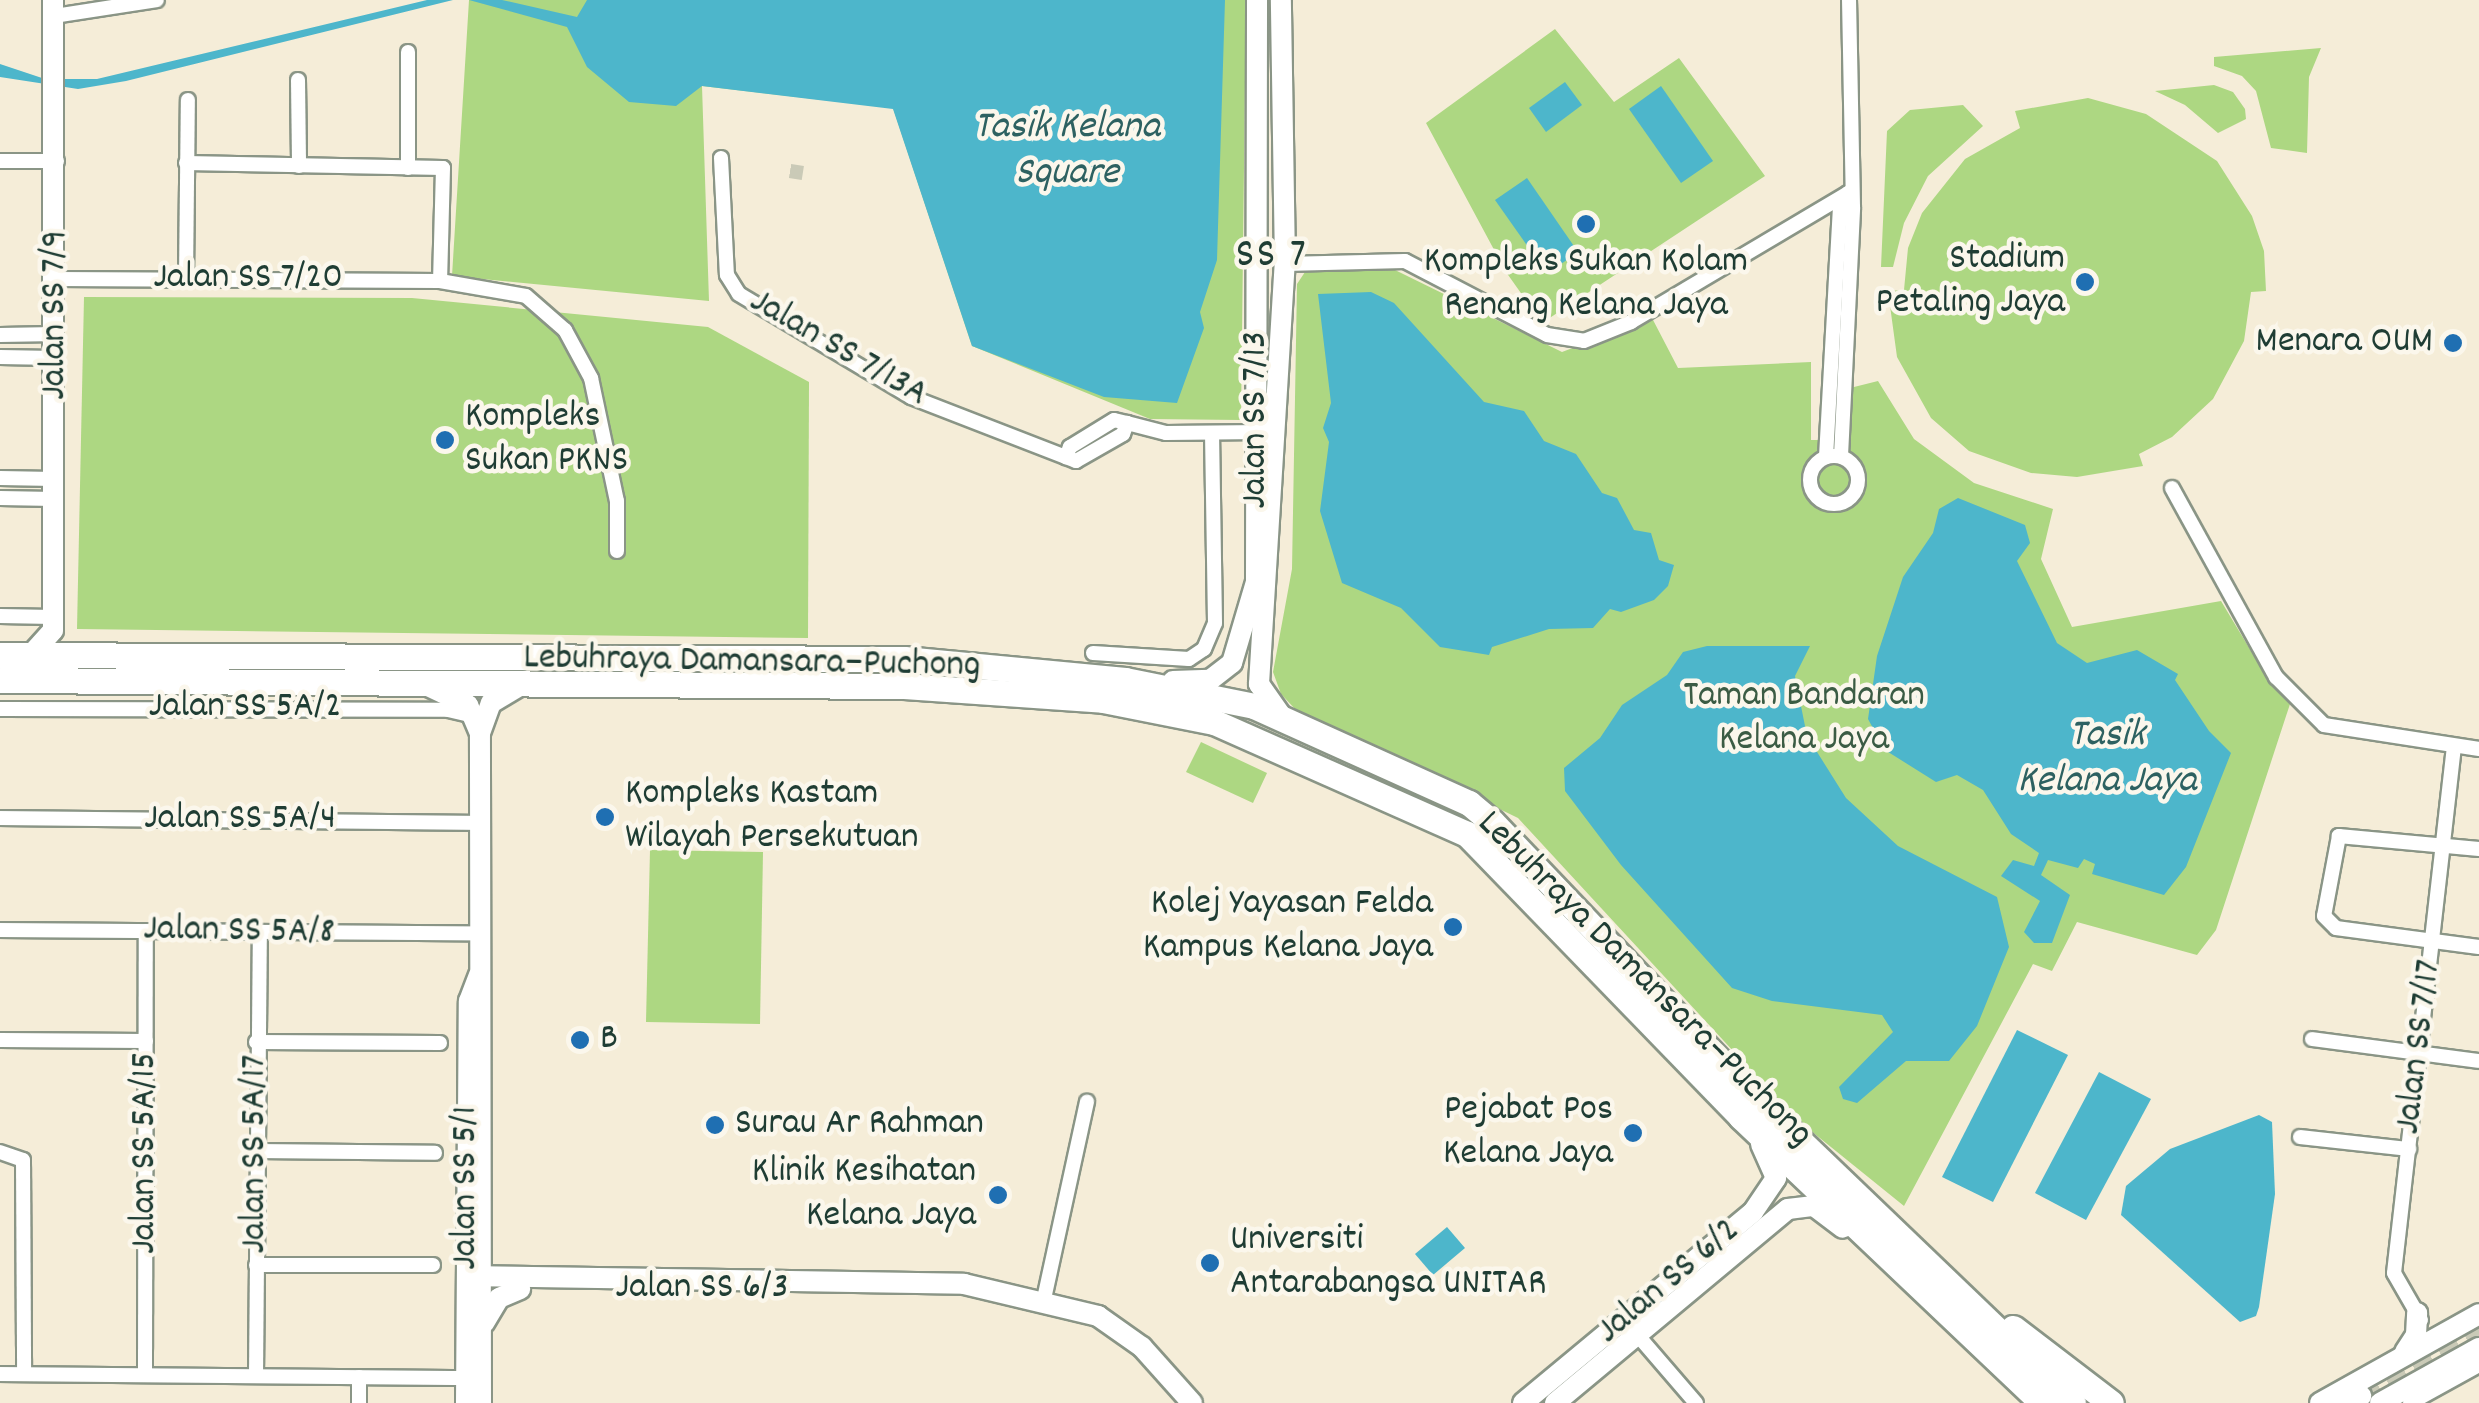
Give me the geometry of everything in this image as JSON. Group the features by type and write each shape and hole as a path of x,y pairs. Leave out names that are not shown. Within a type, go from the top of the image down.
{"highway":[{"name":"Lebuhraya Damansara–Puchong","path":"0,656 904,659 1125,680 1221,696 1286,719 1469,803 1492,822 1751,1094 2073,1403"},
{"name":"Lebuhraya Damansara–Puchong","path":"0,680 426,686 904,686 1102,700 1214,722 1467,834 1741,1117 2042,1403"},
{"path":"1741,1117 1761,1144 1843,1228 2024,1403"},
{"path":"1941,1274 2111,1403"},
{"path":"2004,1336 2080,1403"}],"street":[{"path":"53,8 157,0"},
{"name":"Jalan SS 7/13","path":"1258,0 1268,431 1258,684 1286,719"},
{"name":"Jalan SS 7/13","path":"1125,680 1210,680 1237,656 1256,582 1284,264 1281,0"},
{"path":"1848,192 1840,210 1843,305 1843,430 1833,457 1843,305 1851,279 1849,0"},
{"name":"Jalan SS 7/9","path":"53,8 58,107 53,623"},
{"path":"408,52 408,168"},
{"path":"298,80 299,166"},
{"path":"186,278 188,100"},
{"name":"Jalan SS 7/13A","path":"721,158 726,276 740,294 910,396 1066,457 1070,447 1114,420 1166,434 1268,431"},
{"path":"0,161 57,162"},
{"path":"186,163 443,168 440,280"},
{"path":"1284,264 1416,264 1547,335 1584,342 1630,322 1848,192"},
{"name":"Jalan SS 7/20","path":"56,280 440,280 526,296 565,330 596,394 617,502 617,551"},
{"path":"0,335 56,334"},
{"path":"0,358 56,358"},
{"path":"1093,653 1189,659 1204,649 1216,593 1212,434"},
{"path":"0,478 54,489"},
{"path":"2172,488 2276,677 2324,725 2479,749"},
{"path":"0,498 54,489"},
{"path":"0,616 53,623 78,657"},
{"path":"29,657 53,623"},
{"path":"480,733 491,703 521,685"},
{"path":"426,686 468,705 480,733"},
{"name":"Jalan SS 5A/2","path":"0,709 448,710 469,715 480,733"},
{"name":"Jalan SS 5/1","path":"466,1403 482,1331 474,1284 482,1248 480,733"},
{"name":"Jalan SS 7/17","path":"2431,1338 2394,1273 2454,746"},
{"name":"Jalan SS 5A/4","path":"0,818 479,823"},
{"path":"2479,849 2348,833 2334,844 2324,916 2336,928 2479,946"},
{"name":"Jalan SS 5A/8","path":"0,930 479,933"},
{"name":"Jalan SS 5A/15","path":"145,1375 146,931"},
{"name":"Jalan SS 5A/17","path":"256,1376 256,1042 260,932"},
{"name":"Jalan SS 5/1","path":"478,975 469,1001 474,1378 481,1403"},
{"path":"2312,1039 2479,1061"},
{"path":"0,1040 146,1041"},
{"path":"256,1042 440,1043"},
{"path":"1044,1298 1088,1102"},
{"path":"2300,1137 2408,1148"},
{"name":"Jalan SS 6/2","path":"1556,1403 1767,1196 1776,1178 1761,1144"},
{"path":"7,1152 24,1160 24,1374"},
{"path":"256,1152 435,1153"},
{"name":"Jalan SS 6/2","path":"1524,1403 1788,1209 1814,1206 1843,1228"},
{"path":"482,1248 491,1266 520,1283 500,1298 482,1331"},
{"path":"256,1265 433,1265"},
{"name":"Jalan SS 6/3","path":"474,1284 662,1283 919,1291 936,1282 1044,1298 1117,1328 1192,1403"},
{"path":"2404,1354 2416,1335 2418,1313 2435,1324 2458,1324"},
{"path":"2320,1403 2479,1314"},
{"path":"1630,1327 1696,1403"},
{"path":"2431,1338 2479,1340"},
{"path":"2363,1400 2479,1348"},
{"path":"2410,1403 2479,1365"},
{"path":"0,1374 474,1378"},
{"path":"359,1378 359,1403"}],"green space":[{"name":"Tasik Kelana Square","path":"469,0 1246,0 1241,420 1150,419 972,346 893,108 702,86 709,301 452,276"},
{"name":"Kompleks Sukan Kolam Renang Kelana Jaya","path":"1555,29 1614,102 1679,58 1765,176 1542,323 1506,272 1426,123"},
{"path":"2321,48 2309,77 2307,153 2271,148 2256,91 2242,76 2214,66 2214,57"},
{"path":"2214,85 2233,92 2245,109 2246,119 2218,133 2185,105 2155,91"},
{"name":"Stadium Petaling Jaya","path":"2088,98 2146,114 2217,161 2252,216 2264,251 2266,291 2251,292 2244,341 2213,399 2172,437 2139,454 2143,466 2077,477 2031,473 1969,451 1931,418 1897,357 1888,291 1904,290 1908,248 1922,213 1965,159 2020,128 2015,111"},
{"path":"1963,105 1983,126 1928,176 1904,223 1893,267 1881,267 1887,131 1910,110"},
{"name":"Taman Bandaran Kelana Jaya","path":"1395,270 1562,352 1652,318 1678,368 1811,362 1811,440 1845,440 1850,388 1878,381 1914,439 1974,483 2053,509 2041,559 2072,627 2221,601 2269,681 2290,704 2216,930 2197,955 2077,922 2052,971 2033,964 1904,1206 1795,1118 1518,818 1296,710 1281,694 1273,672 1292,569 1297,284 1305,272"},
{"name":"Kompleks Sukan PKNS","path":"84,297 412,298 708,327 809,382 808,638 77,629"},
{"path":"1201,742 1267,773 1253,803 1186,772"},
{"path":"650,850 763,852 760,1024 646,1022"}],"water":[{"path":"427,0 453,0 126,81 78,89 0,77 0,64 45,79 97,79"},
{"name":"Tasik Kelana Square","path":"469,0 502,0 577,17 587,0 1225,0 1217,260 1200,312 1204,328 1177,403 1104,397 972,346 893,109 702,86 676,106 629,102 587,67 567,27"},
{"path":"1565,82 1582,105 1546,132 1529,108"},
{"path":"1661,86 1713,161 1681,183 1629,109"},
{"path":"1527,178 1578,252 1547,274 1495,200"},
{"path":"1371,292 1394,303 1484,402 1524,411 1544,441 1576,454 1602,493 1617,498 1634,530 1651,533 1659,560 1674,565 1668,586 1654,600 1621,612 1610,609 1593,628 1549,629 1492,647 1489,655 1440,647 1401,608 1342,583 1320,511 1329,442 1323,428 1331,403 1318,294"},
{"name":"Tasik Kelana Jaya","path":"1958,498 2025,525 2030,543 2017,561 2057,643 2087,663 2137,650 2178,674 2175,680 2209,731 2231,753 2186,867 2164,895 2092,874 2095,864 2084,859 2078,868 2048,860 2041,875 2070,895 2052,943 2034,943 2024,932 2040,901 2001,876 2013,860 2034,866 2039,853 2011,834 1983,790 1957,775 1936,782 1885,750 1868,719 1877,656 1903,577 1933,533 1939,509"},
{"name":"Tasik Kelana Jaya","path":"1707,646 1810,646 1795,676 1807,736 1846,798 1898,846 1997,897 2009,947 1977,1026 1949,1061 1906,1061 1857,1103 1843,1099 1839,1087 1893,1032 1882,1015 1772,1001 1732,988 1621,865 1565,791 1564,768 1600,738 1622,705 1667,675 1683,652"},
{"path":"2017,1030 2068,1055 1993,1202 1942,1177"},
{"path":"2099,1072 2151,1099 2086,1220 2035,1193"},
{"path":"2259,1115 2272,1122 2275,1194 2259,1307 2256,1316 2240,1322 2121,1215 2126,1186 2170,1149"},
{"path":"1447,1227 1465,1248 1433,1275 1415,1254"}],"tunnel":[{"path":"790,171 803,173"},
{"path":"2361,1396 2479,1329"}],"place":[{"name":"Kompleks Sukan Kolam Renang Kelana Jaya","path":"1586,224"},
{"name":"Stadium Petaling Jaya","path":"2085,282"},
{"name":"Menara OUM","path":"2453,343"},
{"name":"Kompleks Sukan PKNS","path":"445,440"},
{"name":"Kompleks Kastam Wilayah Persekutuan","path":"605,817"},
{"name":"Kolej Yayasan Felda Kampus Kelana Jaya","path":"1453,927"},
{"name":"B","path":"580,1040"},
{"name":"Surau Ar Rahman","path":"715,1125"},
{"name":"Pejabat Pos Kelana Jaya","path":"1633,1133"},
{"name":"Klinik Kesihatan Kelana Jaya","path":"998,1195"},
{"name":"Universiti Antarabangsa UNITAR","path":"1210,1263"}],"district":[{"name":"SS 7","path":"1272,257"}]}
